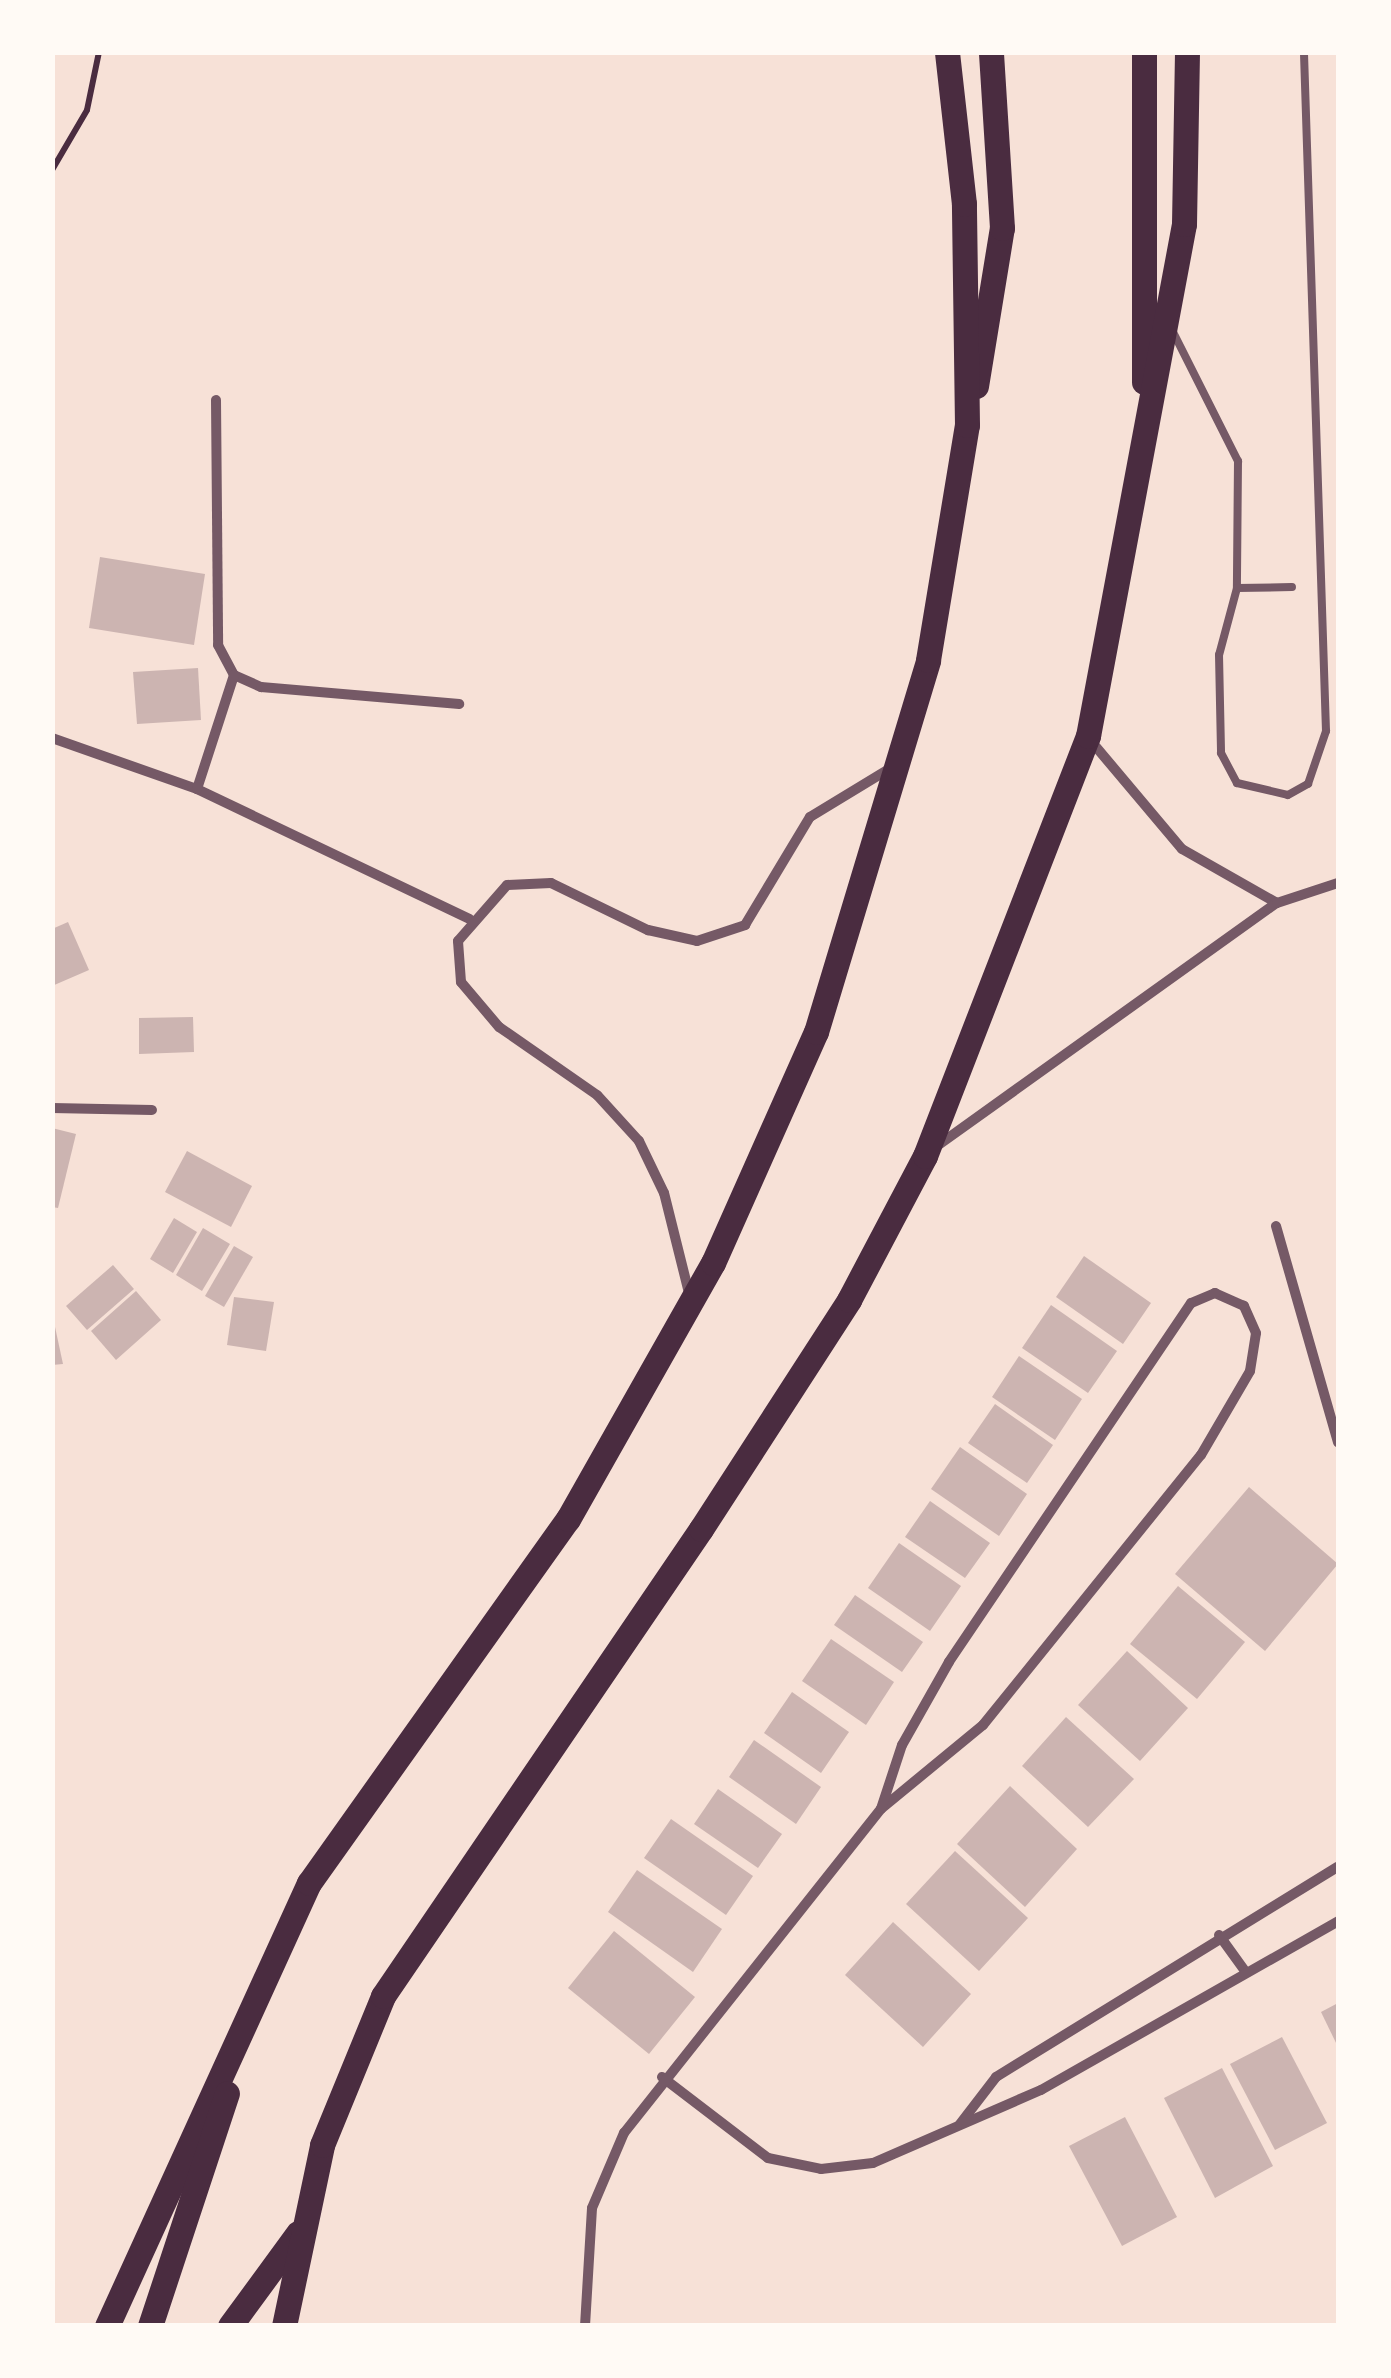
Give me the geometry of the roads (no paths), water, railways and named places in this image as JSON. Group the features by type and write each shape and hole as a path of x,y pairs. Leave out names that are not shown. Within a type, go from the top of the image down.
{"main road":[{"path":"946,52 964,204 968,425"},
{"path":"107,2326 248,2030 309,1882 527,1583 691,1302 810,1047 902,761 968,425 1002,228 992,52"},
{"path":"1143,470 1144,52"},
{"path":"284,2326 298,2233 333,2114 383,1996 722,1496 849,1300 925,1156 1088,736 1143,470 1184,224 1187,52"},
{"path":"150,2326 248,2030"},
{"path":"230,2326 298,2233"}],"street":[{"path":"216,400 218,645 234,675 261,688 458,704"},
{"path":"197,790 234,675"},
{"path":"1088,736 1182,848 1277,903"},
{"path":"52,738 197,790 470,919"},
{"path":"691,1302 664,1193 639,1141 598,1095 499,1027 461,982 458,942 470,919 506,885 551,883 648,930 697,941 746,925 810,817 902,761"},
{"path":"925,1156 1277,903 1338,883"},
{"path":"52,1108 152,1110"},
{"path":"1276,1226 1338,1442"},
{"path":"584,2326 597,2186 662,2077 881,1809 983,1725 1200,1454 1250,1371 1256,1333 1244,1306 1216,1293 1191,1303 949,1662 902,1746 881,1809"},
{"path":"960,2124 996,2077 1219,1935 1338,1867"},
{"path":"662,2077 747,2146 794,2167 873,2163 1042,2090 1245,1971 1338,1922"},
{"path":"1219,1935 1245,1971"}],"lane":[{"path":"1168,321 1238,462 1237,588 1219,655 1221,753 1237,783 1288,794 1308,784 1326,731 1304,52"},
{"path":"1237,588 1292,588"}]}
